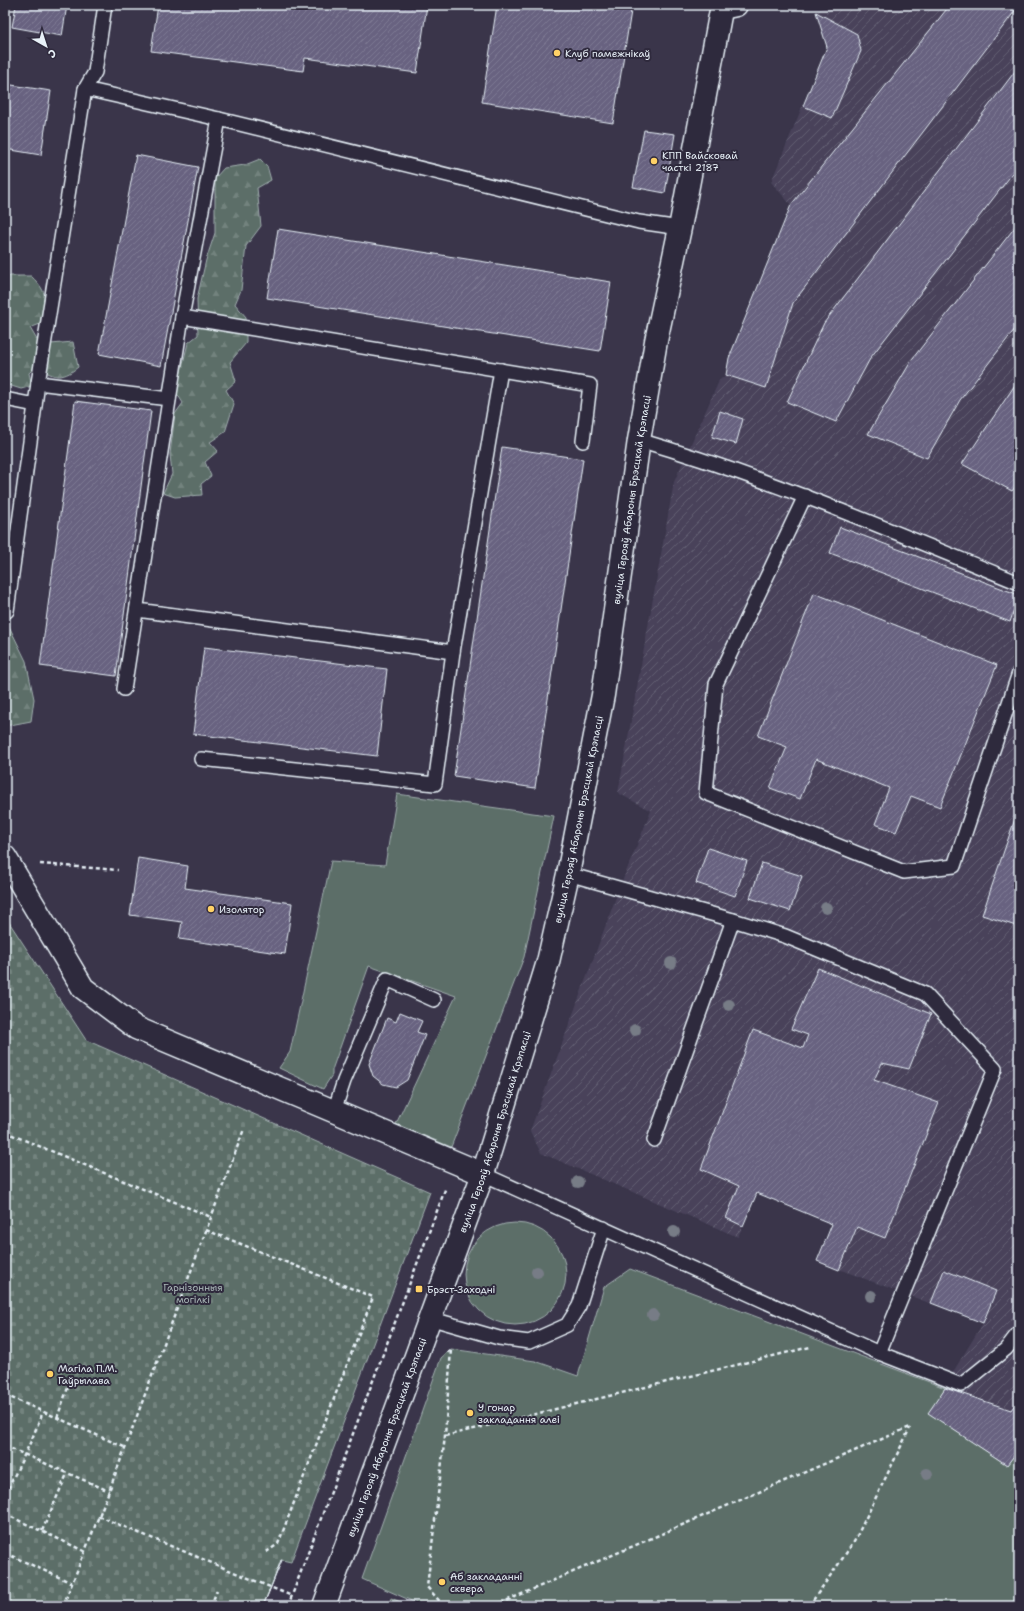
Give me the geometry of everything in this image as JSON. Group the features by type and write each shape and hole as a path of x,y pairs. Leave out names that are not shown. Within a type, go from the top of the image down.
{"main road":[{"name":"вуліца Герояў Абароны Брэсцкай Крэпасці","path":"324,1606 483,1174 548,962 568,874 603,695 639,440 656,340 727,6"},
{"path":"10,866 83,988 136,1028 483,1174"}],"lane":[{"path":"7,611 38,383 86,89 95,72 105,5"},
{"path":"86,89 219,119 632,220 680,228"},
{"path":"124,689 182,317 219,119"},
{"path":"182,317 590,385 583,441"},
{"path":"201,759 435,784 453,652 501,370"},
{"path":"38,383 169,399"},
{"path":"5,399 35,405"},
{"path":"639,440 686,454 805,496 1019,583"},
{"path":"805,496 716,684 706,793 904,872 954,866 1019,673"},
{"path":"137,610 453,652"},
{"path":"568,874 785,936 925,994 995,1069 879,1353"},
{"path":"654,1140 733,920"},
{"path":"334,1111 344,1081 388,979 434,1000"},
{"path":"483,1174 879,1353 961,1385 1006,1349 1019,1332"},
{"path":"429,1318 499,1338 529,1342 567,1325 579,1306 604,1228"}],"path":[{"path":"10,866 25,863 118,870"},
{"path":"63,1606 109,1491 124,1447 244,1129"},
{"path":"5,1132 211,1217"},
{"path":"288,1606 455,1162"},
{"path":"206,1230 373,1297 278,1544 265,1553"},
{"path":"445,1436 846,1338"},
{"path":"444,1606 427,1587 445,1436 451,1349 446,1354"},
{"path":"57,1418 70,1382 62,1378"},
{"path":"5,1395 124,1447"},
{"path":"5,1496 43,1412"},
{"path":"494,1606 910,1427 854,1542 809,1606"},
{"path":"5,1446 109,1491"},
{"path":"42,1531 67,1474"},
{"path":"5,1514 84,1551"},
{"path":"98,1516 292,1596"},
{"path":"5,1553 72,1583"},
{"path":"211,1606 217,1590"}],"shaded area":[{"path":"828,5 1019,5 1019,1449 1007,1465 928,1413 983,1323 817,1261 832,1224 757,1193 738,1237 541,1153 530,1131 619,889 651,811 618,793 674,482 719,381 726,375 791,205 771,182 827,47 816,12"}],"green space":[{"path":"260,159 267,166 271,180 257,188 261,226 246,246 241,290 235,304 246,317 246,343 230,362 236,381 226,390 234,404 225,432 210,442 218,451 205,462 211,476 201,484 202,495 175,497 163,493 172,474 170,454 175,414 183,403 176,392 188,343 198,335 197,299 206,260 215,233 215,178 224,168 245,165"},
{"path":"9,276 31,276 37,282 44,293 44,303 40,324 30,328 40,345 73,342 78,367 67,374 57,376 47,373 36,366 29,373 32,386 21,389 5,384 5,283"},
{"path":"5,618 26,661 34,699 31,721 5,726"},
{"path":"397,794 554,816 524,957 451,1147 396,1124 456,996 369,966 332,1070 332,1075 323,1089 279,1068 290,1052 331,861 385,865"},
{"name":"Гарнізонныя могілкі","path":"5,916 86,1040 430,1192 291,1562 282,1560 263,1606 5,1606"},
{"path":"515,1223 535,1226 544,1231 558,1245 563,1254 566,1274 563,1294 558,1303 544,1317 535,1322 515,1325 495,1322 486,1317 472,1303 467,1294 464,1274 467,1254 472,1245 486,1231 495,1226"},
{"path":"630,1269 945,1388 929,1413 1007,1465 1019,1449 1019,1606 423,1606 362,1579 441,1358 451,1349 535,1361 578,1376 604,1287"},
{"path":"391,1598 410,1606 388,1606"}],"building":[{"path":"16,5 67,5 62,36 12,27"},
{"path":"158,5 427,5 417,73 305,58 303,71 151,51"},
{"name":"Клуб памежнікаў","path":"497,5 632,5 613,123 482,102"},
{"path":"950,5 1016,5 1018,7 793,303 766,388 726,375 729,358 791,205"},
{"path":"816,12 857,34 861,51 832,118 803,106 827,47"},
{"path":"1019,66 1019,165 871,357 836,422 787,402 824,323"},
{"path":"5,84 51,91 41,155 5,149"},
{"name":"КПП Вайсковай часткі 2187","path":"644,130 675,134 665,193 633,187"},
{"path":"136,155 198,167 161,366 99,354"},
{"path":"1019,222 1019,324 960,400 927,458 868,434 913,358"},
{"path":"278,229 611,282 600,351 267,298"},
{"path":"1019,379 1019,482 1012,491 962,464"},
{"path":"75,401 151,411 116,676 40,666"},
{"path":"720,411 743,419 736,444 712,437"},
{"path":"502,447 583,459 535,788 454,776"},
{"path":"840,527 1019,595 1010,622 830,553"},
{"path":"814,593 997,665 940,807 911,796 896,832 875,824 889,788 816,759 800,799 770,788 787,747 758,736"},
{"path":"204,647 387,669 377,756 193,734"},
{"path":"1018,810 1019,811 1019,927 982,915"},
{"path":"708,848 747,861 735,896 696,883"},
{"name":"Изолятор","path":"138,858 188,866 185,888 292,903 285,954 179,939 182,922 130,915"},
{"path":"762,863 802,876 790,911 750,898"},
{"path":"818,968 931,1014 909,1069 882,1063 874,1080 939,1103 885,1238 857,1227 839,1270 817,1261 832,1224 757,1193 743,1226 726,1218 739,1186 701,1169 753,1030 803,1048 808,1035 791,1029"},
{"path":"400,1012 422,1021 417,1032 425,1035 407,1080 396,1087 383,1084 373,1076 369,1064 387,1018 396,1022"},
{"path":"944,1270 996,1291 983,1323 931,1303"},
{"path":"945,1388 1011,1410 1019,1399 1019,1449 1007,1465 928,1413"},
{"path":"281,1560 282,1560 272,1583"}],"place":[{"name":"Клуб памежнікаў","path":"557,53"},
{"name":"КПП Вайсковай часткі 2187","path":"654,161"},
{"name":"Изолятор","path":"211,909"},
{"name":"Брэст-Заходні","path":"419,1289"},
{"name":"Магіла П.М. Гаўрылава","path":"50,1374"},
{"name":"У гонар закладання алеі","path":"470,1413"},
{"name":"Аб закладанні сквера","path":"442,1582"}]}
